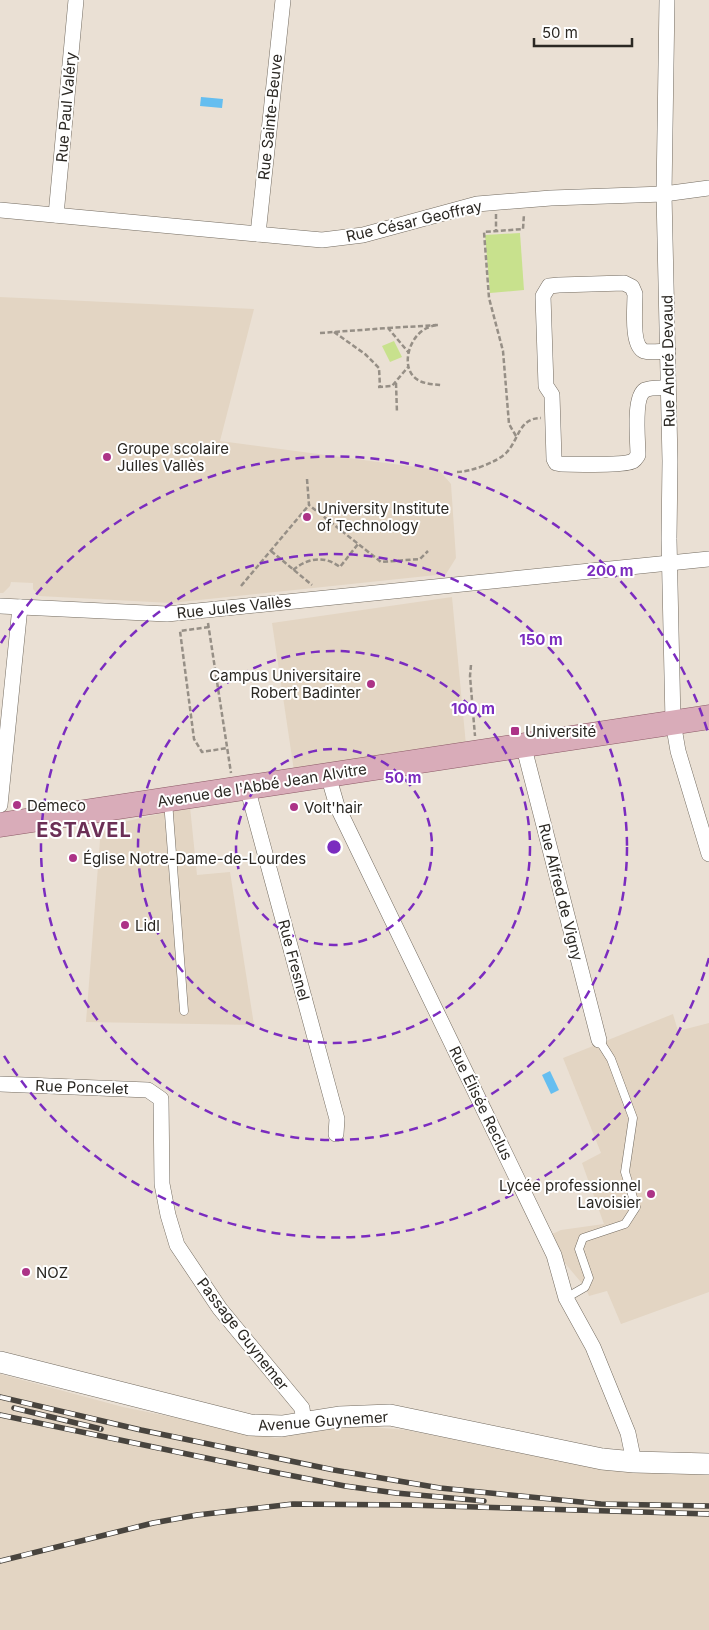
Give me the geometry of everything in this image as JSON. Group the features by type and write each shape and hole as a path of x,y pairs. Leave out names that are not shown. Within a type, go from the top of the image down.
{"main road":[{"name":"Avenue de l'Abbé Jean Alvitre","path":"0,826 523,744 709,717"},
{"name":"Avenue Guynemer","path":"0,1362 250,1425 269,1427 339,1417 390,1415 574,1454 634,1462 709,1464"}],"street":[{"name":"Rue Paul Valéry","path":"56,215 76,0"},
{"name":"Rue Sainte-Beuve","path":"258,234 283,0"},
{"name":"Rue André Devaud","path":"667,0 664,194 673,722 678,751 709,854"},
{"name":"Rue César Geoffray","path":"0,210 322,240 363,235 477,204 551,198 664,194 709,188"},
{"path":"668,351 644,352 638,347 636,340 635,294 632,287 624,284 549,286 543,296 546,386 552,395 554,459 556,463 628,462 635,460 638,455 638,404 641,394 646,390 668,388"},
{"name":"Rue Jules Vallès","path":"0,606 167,614 709,558"},
{"path":"0,806 20,607"},
{"name":"Rue Alfred de Vigny","path":"523,744 599,1040"},
{"name":"Rue Élisée Reclus","path":"328,774 337,806 554,1255 566,1298 593,1347 625,1424 634,1462"},
{"name":"Rue Fresnel","path":"240,788 337,1119 336,1134"},
{"name":"Rue Poncelet","path":"0,1084 148,1090 161,1099"},
{"name":"Passage Guynemer","path":"161,1099 162,1184 168,1215 177,1245 220,1309 302,1408 304,1423"}],"lane":[{"path":"168,799 184,1011"},
{"path":"566,1298 585,1287 589,1278 579,1249 583,1238 625,1224 636,1207 625,1172 633,1118 611,1059 599,1040"}],"path":[{"path":"516,436 509,424 503,351 489,298 484,232 523,229 524,200"},
{"path":"320,333 333,332 388,328 438,325 424,329 413,341 409,353 408,367 396,382 392,386 379,387 379,368 365,354 333,332"},
{"path":"388,328 409,353"},
{"path":"408,367 415,378 440,385"},
{"path":"396,382 397,413"},
{"path":"457,472 468,472 508,451 524,425 532,419 552,418"},
{"path":"241,586 309,505 307,479"},
{"path":"309,505 381,562 420,558 428,552"},
{"path":"293,570 299,565 315,558 333,562 340,567 358,544"},
{"path":"270,551 315,587 317,599"},
{"path":"206,610 227,748 240,788"},
{"path":"209,627 180,630 194,739 202,752 227,748"},
{"path":"472,665 470,676 476,752"}],"shaded area":[{"path":"0,297 254,309 220,441 439,470 451,484 456,558 446,574 171,603 39,596 33,589 33,583 11,582 10,586 3,593 0,593"},
{"name":"Campus Universitaire Robert Badinter","path":"452,597 466,745 294,771 272,623"},
{"path":"190,807 197,875 230,872 254,1025 86,1022 101,827"},
{"name":"Lycée professionnel Lavoisier","path":"673,1014 678,1031 709,1023 709,1292 621,1324 607,1291 589,1296 585,1287 559,1256 550,1235 561,1230 604,1224 582,1163 601,1153 563,1058"},
{"path":"0,1374 123,1407 275,1438 342,1427 371,1427 406,1430 589,1467 709,1474 709,1630 0,1630"}],"green space":[{"path":"520,233 524,290 490,293 485,235"},
{"path":"394,341 402,357 390,362 382,346"}],"water":[{"path":"201,97 223,99 222,108 200,106"},
{"path":"550,1071 559,1090 551,1094 542,1075"}],"railway":[{"path":"0,1397 141,1430 334,1470 440,1488 601,1504 709,1506"},
{"path":"14,1408 101,1429"},
{"path":"0,1415 345,1486 484,1501"},
{"path":"0,1561 153,1523 197,1515 293,1504 408,1505 709,1514"}],"place":[{"name":"Groupe scolaire Julles Vallès","path":"107,457"},
{"name":"University Institute of Technology","path":"307,517"},
{"name":"Campus Universitaire Robert Badinter","path":"371,684"},
{"name":"Université","path":"515,731"},
{"name":"Demeco","path":"17,805"},
{"name":"Volt'hair","path":"294,807"},
{"name":"Église Notre-Dame-de-Lourdes","path":"73,858"},
{"name":"Lidl","path":"125,925"},
{"name":"Lycée professionnel Lavoisier","path":"651,1194"},
{"name":"NOZ","path":"26,1272"}],"district":[{"name":"ESTAVEL","path":"84,830"}]}
